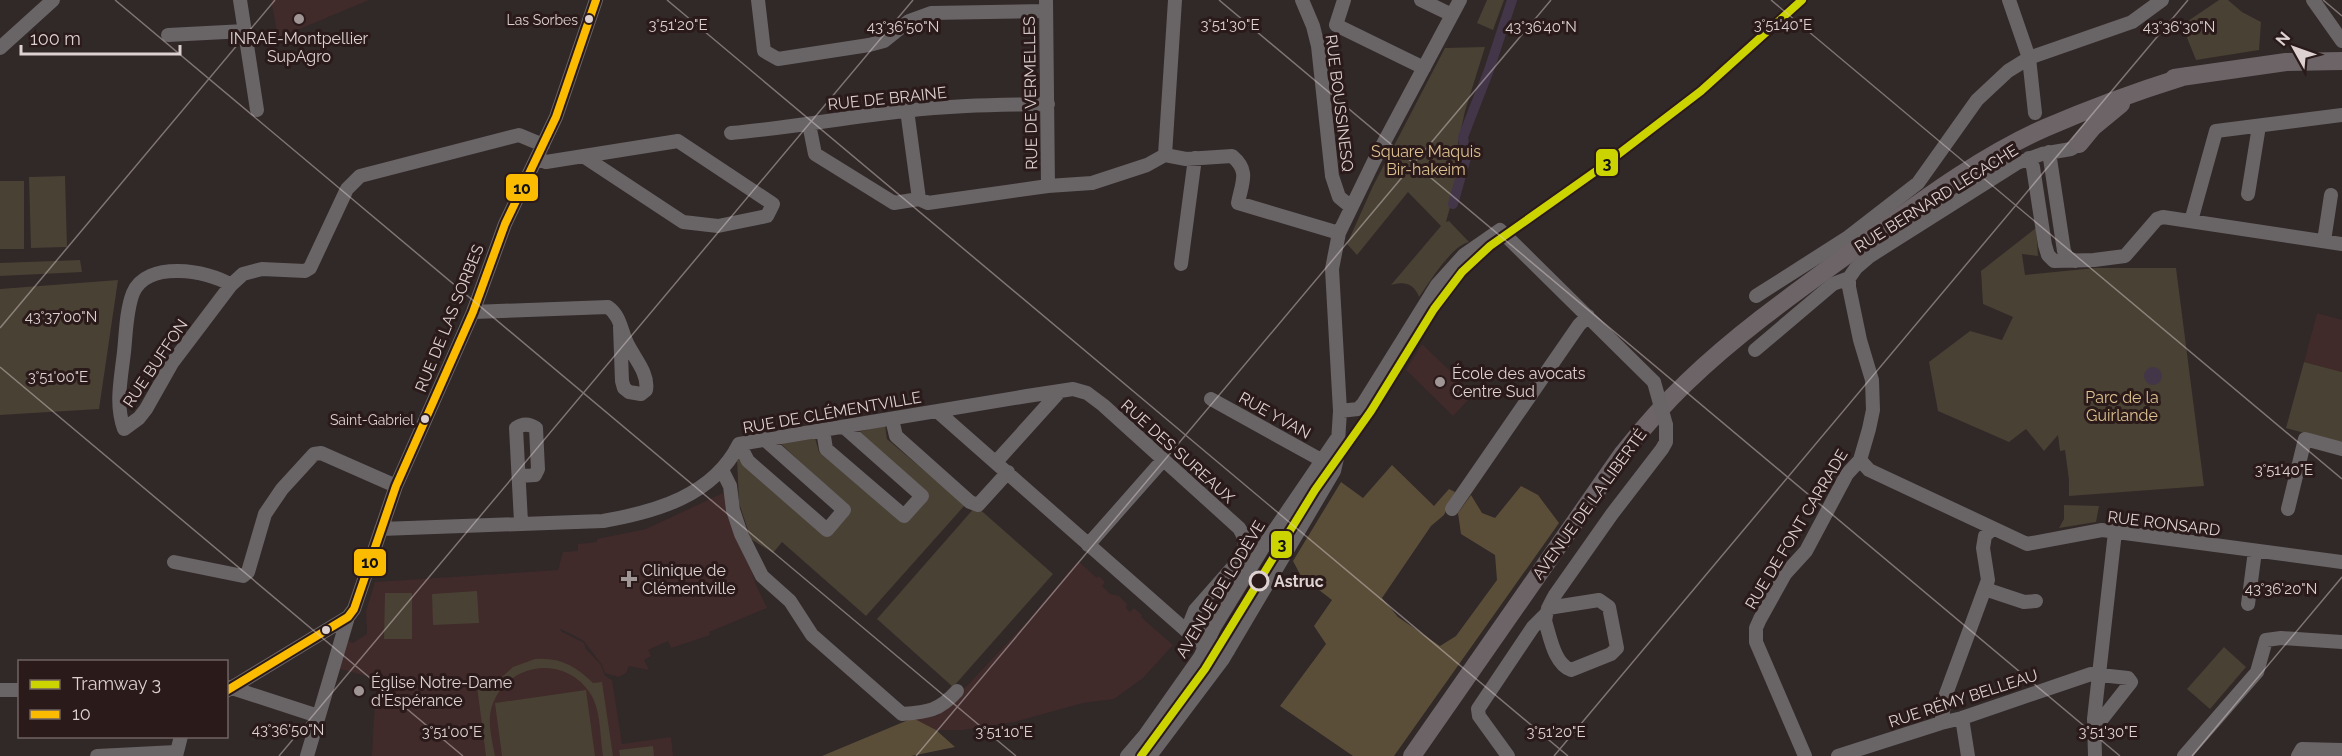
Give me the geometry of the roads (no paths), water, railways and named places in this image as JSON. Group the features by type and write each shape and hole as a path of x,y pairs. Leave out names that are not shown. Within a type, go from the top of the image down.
{"main road":[{"name":"AVENUE DE LA LIBERTÉ","path":"1412,756 1623,453 1653,417 1688,381 1738,336 1959,170 2011,134 2037,120 2101,95 2148,82 2186,76 2286,62 2341,61"},
{"name":"AVENUE DE LA LIBERTÉ","path":"1891,223 2041,121 2186,76"},
{"path":"2079,144 2092,127 2140,90"},
{"path":"2041,121 2073,125 2077,128 2079,144"}],"street":[{"path":"0,48 53,0"},
{"path":"240,0 257,110"},
{"name":"RUE DE LAS SORBES","path":"307,756 348,617 360,594 396,486 472,312 505,224 556,117 596,0"},
{"path":"758,0 764,51 778,59 884,41 909,21 931,13 1046,5"},
{"path":"1165,155 1175,0"},
{"name":"RUE BOUSSINESQ","path":"1302,0 1315,34 1332,176 1339,197 1351,207"},
{"path":"1336,25 1344,0"},
{"path":"1421,0 1452,15"},
{"name":"AVENUE DE LODÈVE","path":"1150,756 1225,655 1331,478 1337,458 1340,411 1332,280 1333,256 1339,233 1460,0"},
{"path":"2009,0 2029,58 2041,121"},
{"path":"1756,296 1846,238 1918,183 1977,100 2008,71 2029,58 2132,22 2162,0"},
{"path":"2313,0 2342,41"},
{"name":"RUE DE VERMELLES","path":"1046,5 1048,186"},
{"path":"1315,34 1323,28 1336,25 1424,68"},
{"path":"168,35 245,31"},
{"name":"RUE DE BRAINE","path":"731,133 907,110 1048,104"},
{"path":"907,110 919,199"},
{"path":"2192,221 2216,131 2342,116"},
{"path":"809,124 815,154 894,202 919,199 928,203 1048,186 1092,183 1147,165 1165,155 1195,158 1232,156 1241,164 1244,171 1238,203 1339,233"},
{"path":"2248,194 2259,126"},
{"name":"RUE BUFFON","path":"231,285 212,275 183,272 152,274 138,284 130,301 118,402 124,429 139,418 146,409 172,363 231,285 243,274 252,270 305,271 310,268 347,189 360,176 519,135 543,145"},
{"path":"537,159 546,162 583,156 678,141 773,204 767,216 717,226 683,222 583,156"},
{"name":"RUE BERNARD LECACHE","path":"1755,350 1833,284 1849,278 1856,268 1870,256 2017,163 2049,152 2071,149 2079,144"},
{"path":"2049,152 2064,251 2067,257 2075,261"},
{"path":"1181,264 1195,158"},
{"path":"2029,158 2033,167 2048,255 2054,261 2125,256 2157,219 2163,217 2342,244"},
{"path":"2324,241 2331,195"},
{"path":"1340,411 1355,410 1363,404 1437,285 1464,255 1500,230 1654,382 1666,425 1666,442 1612,514 1478,709 1479,716 1508,756"},
{"name":"RUE DE FONT CARRADE","path":"1805,756 1756,642 1756,628 1785,574 1806,551 1847,474 1860,460 1869,429 1873,410 1873,391 1848,287 1849,278"},
{"path":"472,312 605,306 615,313 620,327"},
{"path":"1452,509 1579,325 1588,316"},
{"name":"RUE DES SUREAUX","path":"937,411 1073,389 1087,393 1239,528 1245,542 1244,551 1239,560 1195,610 1191,620 1206,642 1225,655"},
{"path":"996,462 1060,391"},
{"name":"RUE YVAN","path":"1211,399 1323,461"},
{"name":"RUE DE CLÉMENTVILLE","path":"381,529 603,520 638,515 675,502 701,486 730,461 738,444 937,411 1088,545 1206,642"},
{"path":"892,419 896,436 973,503 978,505 1008,472"},
{"path":"823,430 826,449 904,516 922,496 844,427"},
{"name":"AVENUE DE LODÈVE","path":"1128,756 1200,657 1206,642 1277,525 1338,437"},
{"path":"738,444 748,461 827,530 844,510 764,439"},
{"path":"2288,509 2305,439 2342,449"},
{"path":"174,562 243,576 249,572 265,514 282,489 314,454 321,453 396,486"},
{"path":"1088,545 1163,460"},
{"name":"RUE RONSARD","path":"1860,460 1869,470 2027,544 2102,530 2342,562"},
{"path":"722,470 730,486 733,510 741,534 762,576 789,601 812,635 902,714 940,708 957,691"},
{"path":"519,476 521,522"},
{"path":"1941,723 1946,694 1988,580 1983,548 1985,536 1992,529"},
{"path":"2095,756 2094,719 2115,532"},
{"path":"2248,604 2255,551"},
{"path":"1985,589 2024,602 2036,601"},
{"path":"1599,600 1604,602 1609,607 1617,648 1611,654 1570,670 1566,669 1560,663 1545,621 1546,611 1599,600"},
{"path":"229,688 348,617"},
{"path":"2184,756 2257,672 2266,640 2281,638 2342,642"},
{"path":"2094,719 2102,719 2131,682 2128,678 2099,673"},
{"name":"RUE RÉMY BELLEAU","path":"1838,756 2099,673"},
{"path":"229,688 318,716"},
{"path":"0,690 18,690"},
{"path":"1962,718 1968,756"},
{"path":"97,756 176,754 180,738"},
{"path":"2300,753 2342,750"}],"waterway":[{"path":"1453,204 1466,158 1463,137 1489,70 1512,0"}],"tram line":[{"name":"3","path":"1141,756 1205,669 1315,490 1371,411 1434,309 1462,272 1490,246 1599,169 1701,91 1802,0"}],"place":[{"name":"INRAE-Montpellier SupAgro","path":"299,19"},
{"name":"Las Sorbes","path":"589,19"},
{"name":"École des avocats Centre Sud","path":"1440,382"},
{"name":"Saint-Gabriel","path":"425,419"},
{"name":"Clinique de Clémentville","path":"629,579"},
{"name":"Astruc","path":"1259,581"},
{"name":"Église Notre-Dame d'Espérance","path":"359,691"}],"park label":[{"name":"Square Maquis Bir-hakeim","path":"1426,160"},
{"name":"Parc de la Guirlande","path":"2122,406"}]}
